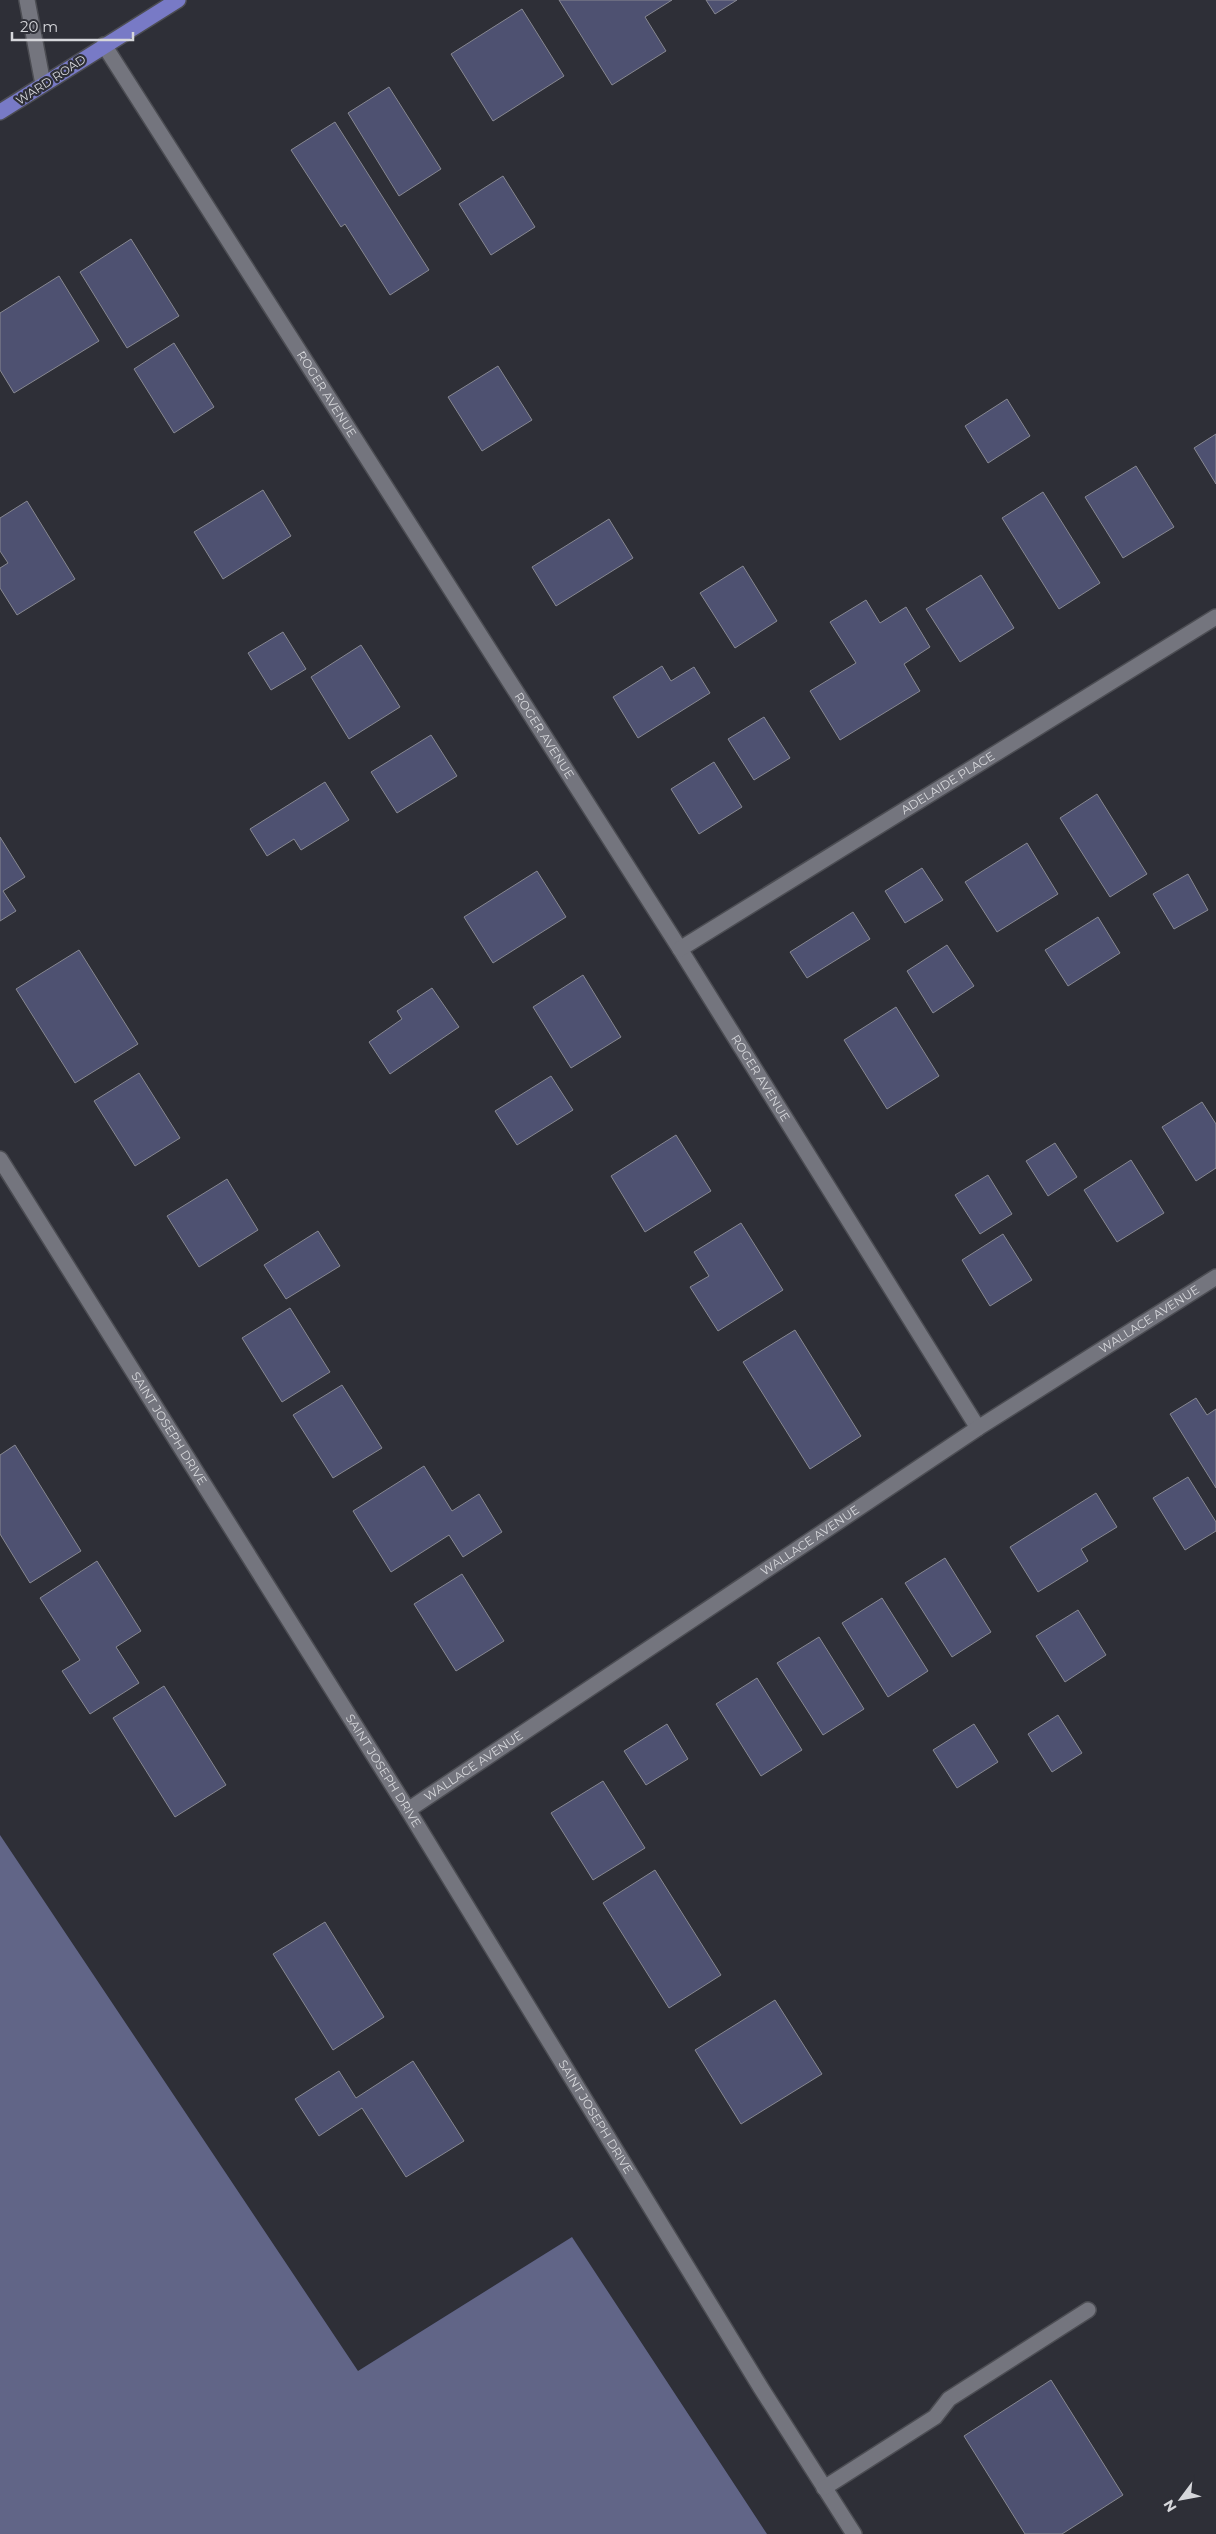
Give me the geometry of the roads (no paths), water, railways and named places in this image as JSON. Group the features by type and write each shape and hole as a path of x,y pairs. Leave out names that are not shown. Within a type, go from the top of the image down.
{"main road":[{"name":"WARD ROAD","path":"0,112 178,0"}],"street":[{"path":"26,0 43,84"},
{"name":"ROGER AVENUE","path":"104,46 680,949 978,1428"},
{"name":"ADELAIDE PLACE","path":"680,949 1216,617"},
{"name":"SAINT JOSEPH DRIVE","path":"0,1159 408,1810 761,2388 854,2534"},
{"name":"WALLACE AVENUE","path":"408,1810 978,1428 1216,1277"},
{"path":"824,2488 935,2417 949,2399 1088,2310"}]}
